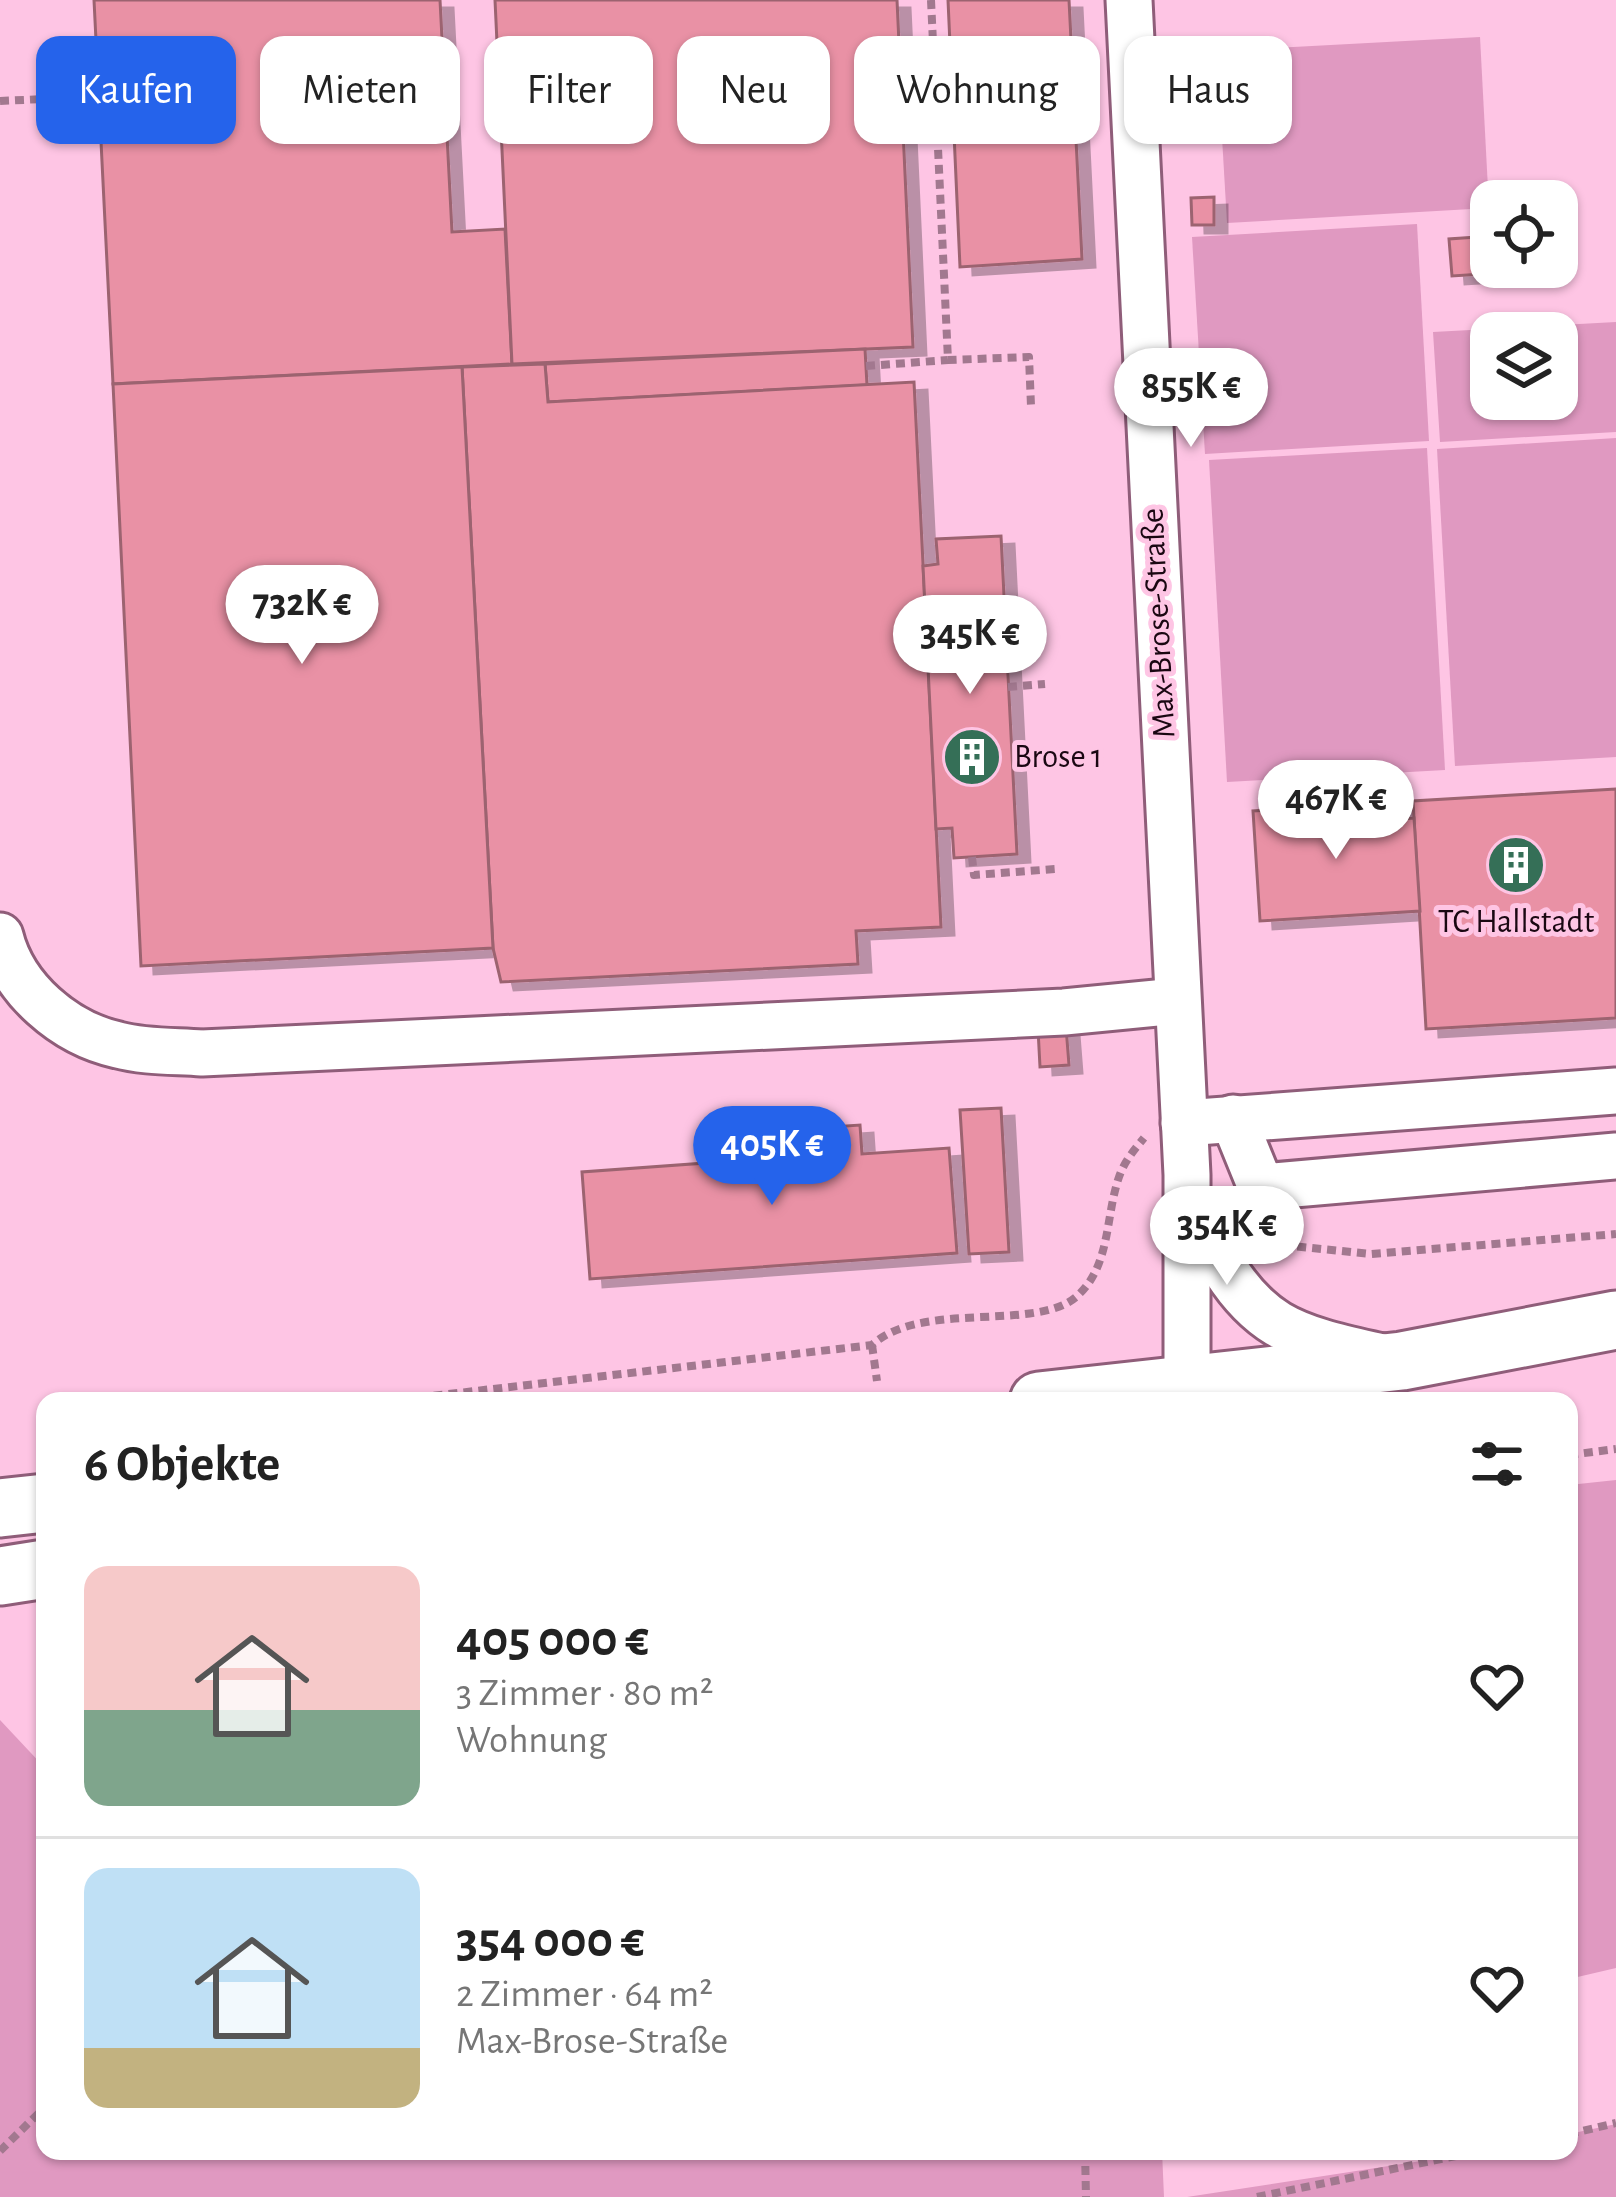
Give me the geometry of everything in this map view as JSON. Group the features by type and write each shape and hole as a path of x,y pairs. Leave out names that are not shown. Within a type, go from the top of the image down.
{"main road":[{"path":"1200,1392 1402,1361 1616,1320"},
{"path":"1365,1392 1616,1352"},
{"path":"0,1576 36,1570"}],"street":[{"name":"Max-Brose-Straße","path":"1129,0 1187,1182 1187,1392"},
{"path":"0,937 7,963 52,1015 116,1045 202,1054 1064,1012 1177,1001"},
{"path":"1184,1123 1616,1091"},
{"path":"1233,1118 1261,1187 1616,1156"},
{"path":"1187,1182 1232,1280 1278,1324 1352,1350 1402,1361"}],"path":[{"path":"931,0 933,36"},
{"path":"0,101 36,99"},
{"path":"938,144 948,360"},
{"path":"866,366 1029,357 1031,406"},
{"path":"1008,687 1045,684"},
{"path":"972,857 974,874 1055,869"},
{"path":"468,1392 872,1346 887,1332 925,1323 1044,1310 1073,1301 1093,1279 1129,1156 1149,1133 1184,1123"},
{"path":"1261,1187 1274,1227 1292,1246 1334,1252 1371,1254 1616,1234"},
{"path":"872,1346 877,1381"},
{"path":"1578,1454 1616,1449"},
{"path":"0,2151 36,2116"},
{"path":"1578,2132 1616,2123"},
{"path":"1085,2160 1086,2197"},
{"path":"1257,2197 1436,2160"}],"shaded area":[{"path":"1480,37 1488,180 1470,180 1470,209 1227,223 1222,144 1292,144 1292,47"},
{"path":"1417,224 1429,441 1205,454 1192,237"},
{"path":"1616,322 1616,432 1440,442 1433,332 1470,330 1470,420 1578,420 1578,324"},
{"path":"1616,438 1616,757 1455,766 1437,449"},
{"path":"1427,448 1445,770 1227,782 1209,460"},
{"path":"1616,1480 1616,1968 1578,1977 1578,1484"},
{"path":"0,1720 36,1758 36,2160 1162,2160 1164,2197 0,2197"},
{"path":"1616,2124 1616,2197 1187,2197 1428,2160 1578,2160 1578,2132"}],"building":[{"path":"94,0 440,0 442,36 260,36 260,144 447,144 452,232 505,229 512,364 113,384 101,144 236,144 236,36 96,36"},
{"path":"495,0 897,0 899,36 854,36 854,144 904,144 913,347 512,364 502,144 653,144 653,36 497,36"},
{"path":"948,0 1069,0 1071,36 950,36"},
{"path":"954,144 1076,144 1082,259 960,267"},
{"path":"1214,197 1214,225 1192,225 1191,198"},
{"path":"1470,238 1470,275 1452,276 1449,239"},
{"path":"865,349 867,385 548,402 545,364"},
{"path":"545,364 548,402 914,382 941,927 856,931 858,964 501,982 493,948 462,367"},
{"path":"462,367 493,948 141,966 113,384"},
{"name":"Brose 1","path":"1001,536 1017,854 954,858 952,828 936,829 923,566 938,564 936,539"},
{"name":"TC Hallstadt","path":"1616,789 1616,1018 1426,1029 1413,801"},
{"path":"1401,802 1402,819 1414,818 1420,911 1260,921 1253,811"},
{"path":"1066,1027 1069,1065 1040,1067 1038,1029"},
{"path":"1001,1108 1009,1252 969,1254 960,1110"},
{"path":"860,1125 862,1154 949,1148 957,1253 590,1279 582,1172 760,1159 758,1132"}],"place":[{"name":"Brose 1","path":"972,757"},
{"name":"TC Hallstadt","path":"1516,865"}]}
